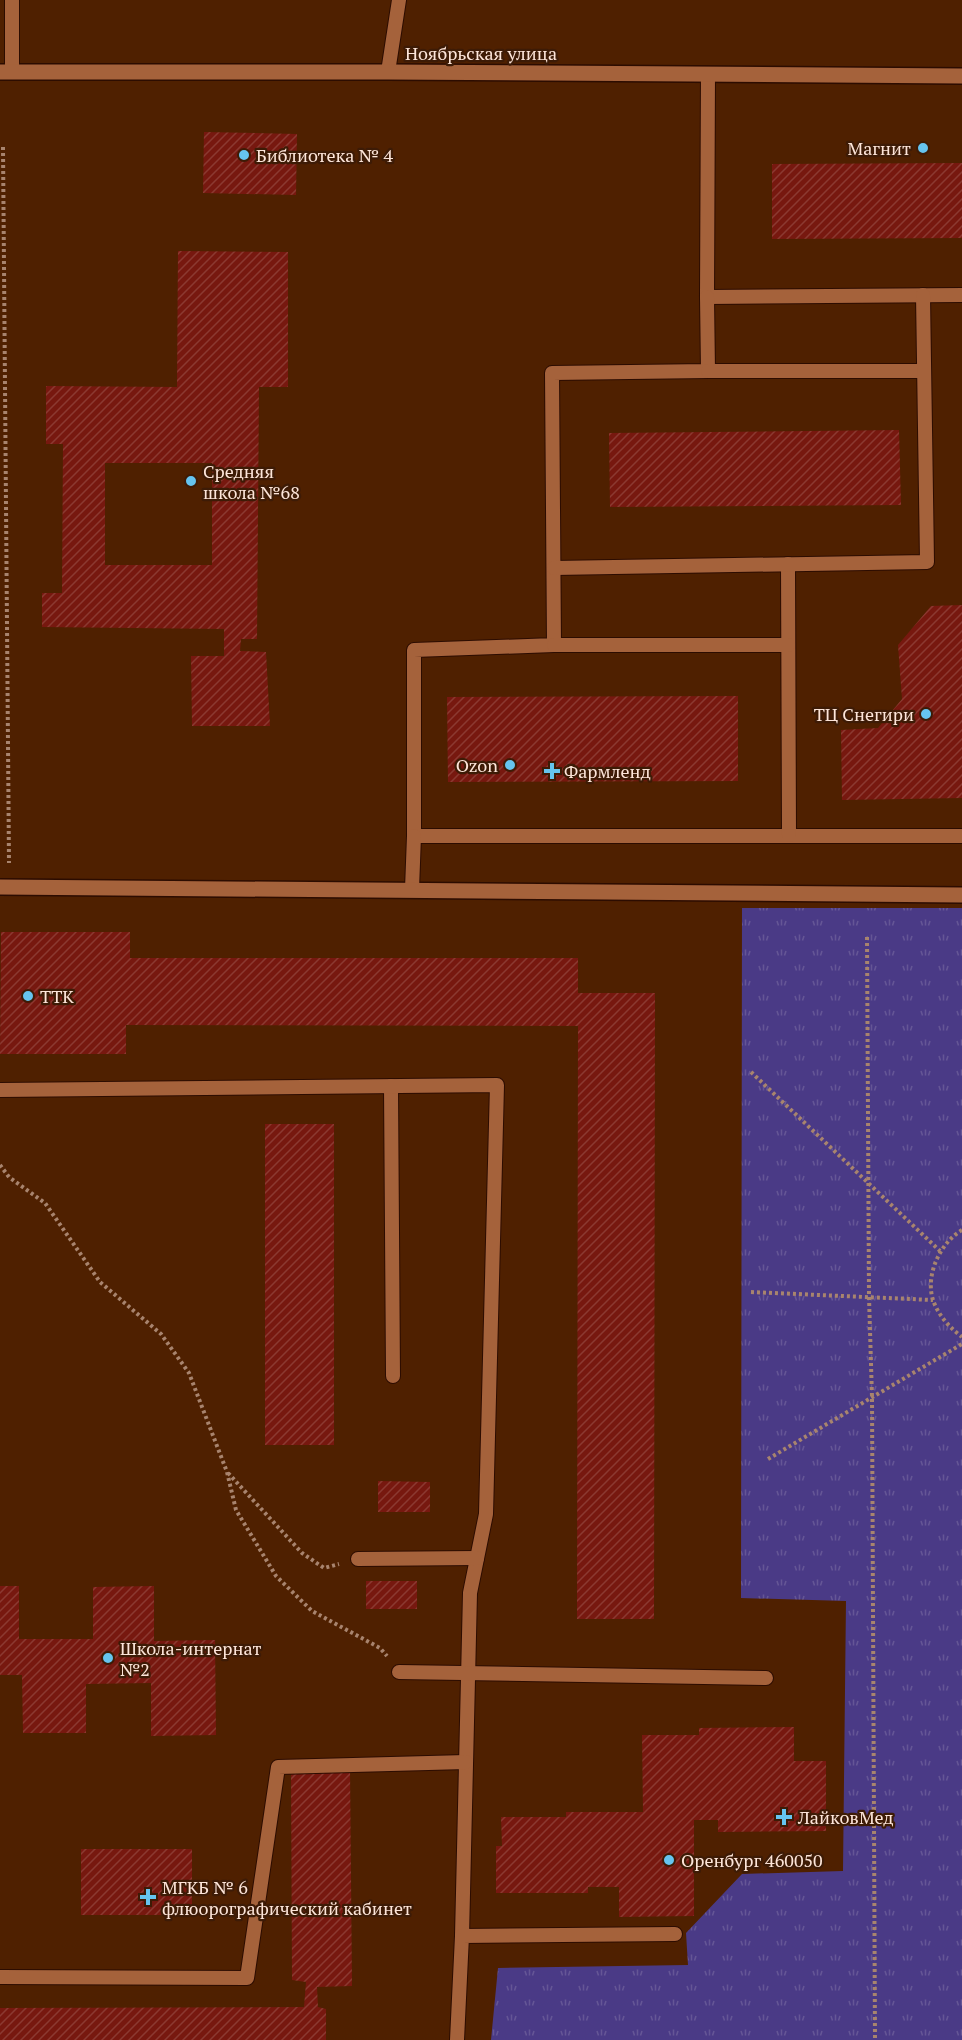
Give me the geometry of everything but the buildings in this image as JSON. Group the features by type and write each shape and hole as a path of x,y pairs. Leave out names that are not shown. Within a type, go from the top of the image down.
{"street":[{"name":"Ноябрьская улица","path":"6,72 962,76"},
{"path":"4,887 962,895"}],"lane":[{"path":"6,72 12,0"},
{"path":"388,72 399,0"},
{"path":"708,74 708,371"},
{"path":"554,568 927,562 922,295"},
{"path":"707,297 962,295"},
{"path":"554,645 552,373 924,371"},
{"path":"788,564 789,835"},
{"path":"412,889 414,650 554,645 788,645"},
{"path":"414,836 962,836"},
{"path":"0,1090 497,1085 486,1514 470,1593 462,1936 457,2040"},
{"path":"391,1086 393,1376"},
{"path":"358,1559 477,1558"},
{"path":"399,1672 766,1678"},
{"path":"0,1977 247,1978 278,1767 466,1762"},
{"path":"462,1936 675,1934"}],"path":[{"path":"3,147 4,887"},
{"path":"867,938 875,2040"},
{"path":"751,1072 940,1251"},
{"path":"0,1165 9,1177 45,1203 100,1282 161,1334 189,1373 227,1472 236,1509 276,1576 312,1611 380,1648 399,1672"},
{"path":"962,1230 954,1234 940,1251 931,1278 933,1300 950,1328 962,1337"},
{"path":"751,1292 933,1300"},
{"path":"768,1459 962,1344"},
{"path":"227,1472 302,1553 324,1568 358,1559"}],"green space":[{"path":"742,908 962,908 962,2040 491,2040 498,1968 688,1965 686,1933 742,1874 843,1871 846,1601 741,1598"}],"place":[{"name":"Магнит","path":"923,148"},
{"name":"Библиотека № 4","path":"244,155"},
{"name":"Средняя школа №68","path":"191,481"},
{"name":"ТЦ Снегири","path":"926,714"},
{"name":"Ozon","path":"510,765"},
{"name":"Фармленд","path":"552,771"},
{"name":"ТТК","path":"28,996"},
{"name":"Школа-интернат №2","path":"108,1658"},
{"name":"ЛайковМед","path":"784,1817"},
{"name":"Оренбург 460050","path":"669,1860"},
{"name":"МГКБ № 6 флюорографический кабинет","path":"148,1897"}]}
